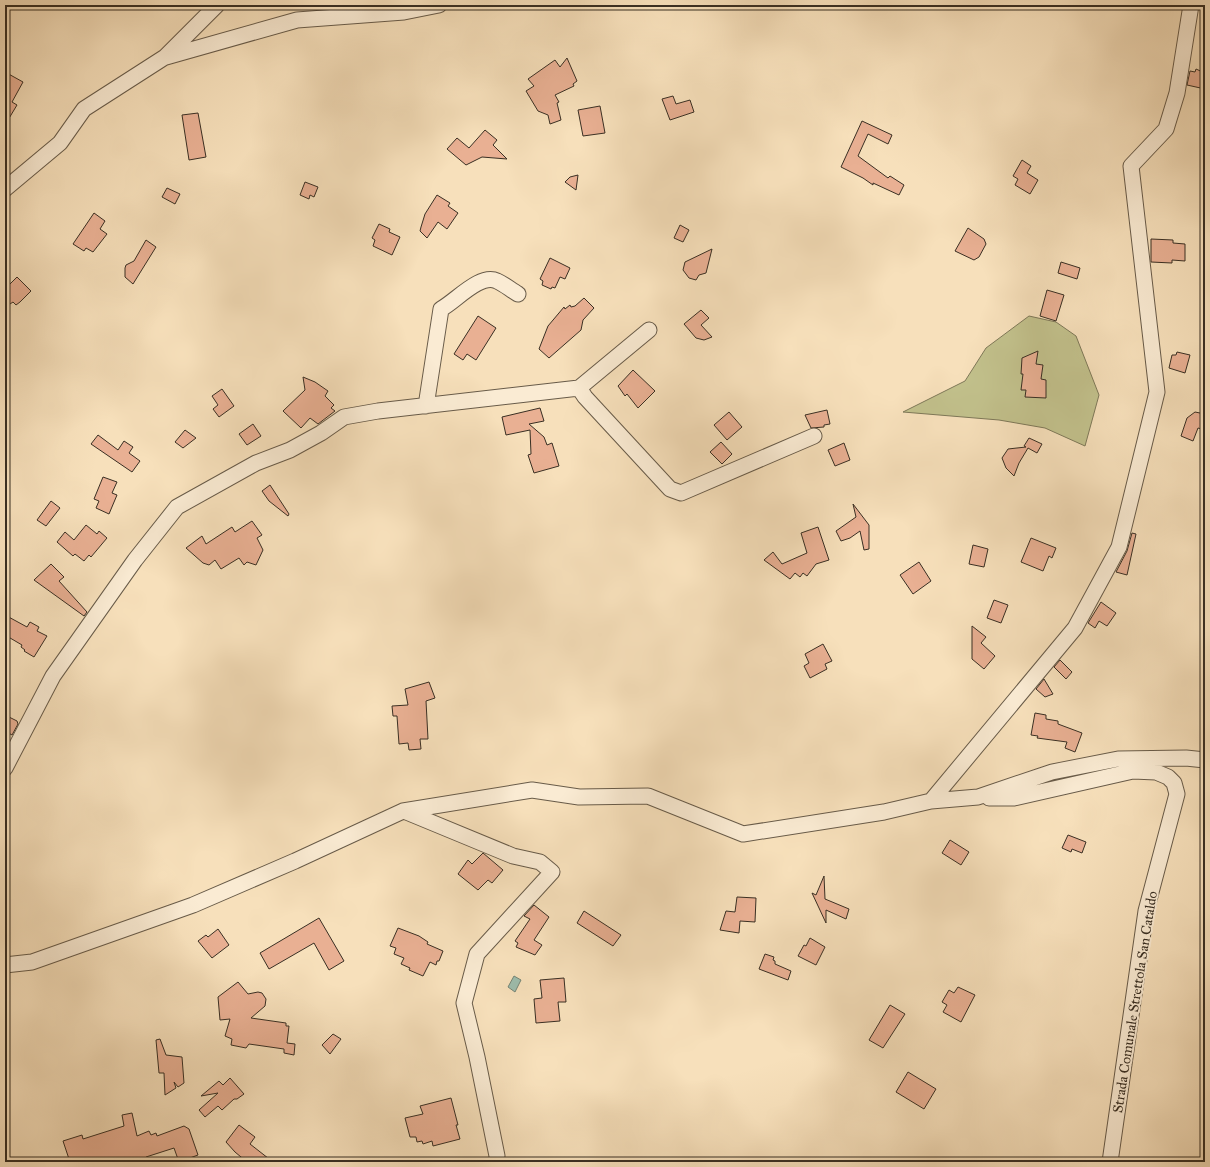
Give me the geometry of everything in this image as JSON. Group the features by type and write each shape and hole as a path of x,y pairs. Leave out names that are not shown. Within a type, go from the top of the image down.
{"street":[{"path":"5,189 60,143 84,109 165,57 217,5"},
{"path":"165,57 297,20 404,12 439,5"},
{"path":"931,801 1075,628 1119,547 1157,392 1131,166 1166,129 1177,93 1191,5"},
{"path":"426,406 441,309 450,304 475,284 488,278 497,280 518,294"},
{"path":"5,768 54,676 134,560 177,507 256,463 290,450 321,433 344,417 579,388 649,330"},
{"path":"579,388 585,397 670,489 681,493 814,436"},
{"path":"5,965 32,962 193,905 295,861 403,811 532,790 579,797 648,796 743,834 884,812 931,801 978,797 1052,772 1118,759 1186,758 1205,760"},
{"name":"Strada Comunale Strettola San Cataldo","path":"978,797 1014,798 1133,771 1156,772 1168,777 1174,783 1177,794 1146,911 1110,1162"},
{"path":"403,811 513,856 540,862 552,872 476,954 464,1003 477,1056 497,1156"}],"shaded area":[{"path":"1029,316 1056,322 1076,336 1099,395 1085,446 1045,428 999,420 903,412 965,381 986,348"},
{"path":"514,976 521,980 515,992 508,987"}],"building":[{"path":"567,58 577,81 573,84 574,86 555,95 559,102 557,103 561,120 550,124 548,115 538,111 526,91 534,86 528,79 555,60 560,67"},
{"path":"1196,69 1205,73 1205,89 1187,85 1190,71 1195,72"},
{"path":"5,72 23,82 12,102 17,105 5,125"},
{"path":"673,96 676,104 690,100 694,112 670,120 662,99"},
{"path":"600,106 605,133 583,136 578,110"},
{"path":"198,113 206,157 189,160 182,115"},
{"path":"862,121 892,135 888,144 868,134 858,156 888,178 890,176 904,185 899,195 873,183 873,185 841,167"},
{"path":"485,130 497,140 493,145 507,159 482,157 466,165 447,149 457,138 469,148"},
{"path":"1022,160 1031,166 1027,173 1038,180 1030,194 1015,185 1018,179 1013,176"},
{"path":"578,175 576,190 565,182 570,177"},
{"path":"305,182 318,187 314,197 310,195 309,199 300,195"},
{"path":"167,188 180,194 175,204 162,197"},
{"path":"437,195 450,203 448,206 458,213 447,229 438,222 427,238 420,231 425,214"},
{"path":"94,213 105,221 100,229 107,234 93,252 86,248 84,251 73,244"},
{"path":"379,224 390,229 389,232 400,237 392,255 373,246 375,240 372,238"},
{"path":"680,225 689,230 683,242 674,238"},
{"path":"968,228 984,239 986,244 979,257 974,260 955,251"},
{"path":"1151,239 1173,240 1173,243 1185,244 1185,261 1172,260 1172,263 1151,262"},
{"path":"146,240 156,247 133,284 125,277 125,268 126,265 134,261"},
{"path":"712,249 706,273 699,275 696,280 689,278 683,270 685,262"},
{"path":"550,258 570,268 565,279 560,277 555,288 552,287 551,289 542,285 543,281 540,279"},
{"path":"1061,262 1080,268 1077,279 1058,273"},
{"path":"17,277 31,291 16,305 13,302 10,304 5,299 5,289"},
{"path":"1047,290 1064,295 1056,321 1040,316"},
{"path":"584,298 594,308 583,320 581,330 549,358 539,349 548,326 564,307 565,309 570,305 571,307 575,306"},
{"path":"701,310 709,318 701,325 712,337 704,340 696,338 684,324"},
{"path":"478,316 496,328 476,360 467,354 463,360 454,354"},
{"path":"1038,351 1036,364 1043,365 1041,379 1046,380 1046,398 1025,397 1026,390 1021,390 1023,374 1021,374 1022,358"},
{"path":"1177,352 1190,355 1185,373 1169,368 1172,355 1176,355"},
{"path":"633,370 655,391 638,408 627,394 625,396 618,386"},
{"path":"303,377 315,382 328,391 325,396 334,405 331,408 335,411 318,424 310,418 301,428 283,411 305,390"},
{"path":"222,389 234,406 219,417 213,409 218,405 212,396"},
{"path":"540,408 544,421 529,424 544,437 547,445 552,443 559,466 534,473 528,455 531,454 530,430 506,435 502,417"},
{"path":"827,410 830,424 824,425 824,427 811,428 805,415"},
{"path":"729,412 742,427 727,440 714,425"},
{"path":"1195,412 1205,414 1205,430 1198,428 1193,441 1181,436 1187,418"},
{"path":"253,424 261,436 247,445 239,434"},
{"path":"185,430 196,438 183,448 175,442"},
{"path":"98,435 118,450 124,441 133,447 129,453 140,461 132,472 91,444"},
{"path":"1029,438 1042,444 1037,453 1028,448 1019,463 1014,476 1006,468 1002,458 1008,449 1026,447 1024,446"},
{"path":"721,442 732,454 722,464 710,452"},
{"path":"844,443 850,460 835,466 828,450"},
{"path":"103,477 117,482 112,493 117,495 109,514 96,508 99,501 94,499"},
{"path":"270,485 289,514 288,516 269,501 262,491"},
{"path":"51,501 60,508 46,526 37,520"},
{"path":"853,504 869,525 869,549 864,550 860,531 850,538 841,541 836,531 856,517"},
{"path":"252,521 262,535 257,538 263,550 256,565 247,562 244,565 239,558 221,569 215,560 209,565 203,563 186,548 202,536 206,544 232,527 235,532"},
{"path":"86,525 97,534 99,531 107,538 91,557 89,555 84,561 75,554 73,556 57,542 65,532 74,540"},
{"path":"818,527 829,560 816,564 807,576 803,573 800,577 795,573 790,579 764,560 773,552 782,564 807,553 801,533"},
{"path":"1132,533 1136,534 1127,575 1116,572 1127,551"},
{"path":"1031,538 1056,548 1052,558 1049,556 1043,571 1021,562"},
{"path":"973,545 988,549 984,567 969,564"},
{"path":"919,562 931,581 913,594 900,575"},
{"path":"51,564 64,577 59,581 87,612 84,616 34,580"},
{"path":"994,600 1008,605 1001,623 987,618"},
{"path":"1101,602 1116,613 1107,626 1099,621 1095,628 1088,623"},
{"path":"5,615 27,627 30,622 39,627 37,631 47,636 34,657 24,651 25,650 21,647 22,645 5,635"},
{"path":"972,626 986,637 981,643 995,656 984,669 972,659"},
{"path":"823,644 832,661 825,664 827,669 810,678 804,666 809,663 805,654"},
{"path":"1060,660 1072,672 1066,679 1054,667"},
{"path":"1044,679 1053,694 1045,697 1036,689"},
{"path":"429,682 435,698 426,701 428,739 420,739 421,749 409,750 408,743 399,744 397,716 393,716 392,706 408,705 405,689"},
{"path":"1035,713 1046,715 1046,719 1058,721 1058,724 1082,733 1075,752 1065,748 1067,742 1037,738 1038,736 1031,735"},
{"path":"5,715 17,721 18,724 12,735 5,731"},
{"path":"1068,835 1086,842 1082,853 1072,849 1071,852 1062,848"},
{"path":"950,840 969,852 961,865 942,853"},
{"path":"483,853 503,870 492,883 488,880 478,890 458,874 468,860 472,864"},
{"path":"824,876 825,899 849,909 846,919 826,910 826,923 812,893 816,895"},
{"path":"737,897 756,898 755,922 740,921 739,933 720,930 726,911 735,912"},
{"path":"534,905 549,917 534,940 542,945 535,955 516,947 518,943 515,941 530,919 524,916"},
{"path":"584,911 621,935 613,946 577,923"},
{"path":"319,918 344,961 329,970 314,943 269,969 260,953"},
{"path":"398,928 419,936 428,942 427,944 443,951 436,965 430,962 423,976 409,970 410,968 401,964 404,958 394,954 396,948 390,946"},
{"path":"218,929 229,945 212,958 198,941 206,935 208,937"},
{"path":"810,938 825,947 816,965 798,956"},
{"path":"765,954 774,957 773,960 775,961 775,964 791,971 788,980 759,969"},
{"path":"564,978 566,1002 558,1002 560,1021 536,1023 534,999 542,998 540,980"},
{"path":"238,982 248,994 258,992 262,993 266,999 265,1006 251,1018 286,1023 286,1026 289,1026 287,1043 295,1044 294,1055 284,1053 284,1049 249,1044 246,1048 231,1045 232,1039 225,1036 230,1019 220,1020 218,997"},
{"path":"958,987 975,995 961,1022 943,1012 947,1005 942,1002 949,990 954,993"},
{"path":"890,1005 905,1014 883,1048 869,1040"},
{"path":"333,1034 341,1039 330,1054 322,1045"},
{"path":"160,1039 166,1055 182,1057 184,1083 178,1087 174,1082 176,1088 165,1095 164,1073 159,1073 156,1040"},
{"path":"908,1072 936,1089 924,1109 896,1092"},
{"path":"230,1078 244,1094 237,1099 234,1099 222,1110 218,1106 205,1117 199,1110 218,1093 201,1096 219,1081 223,1085"},
{"path":"451,1098 460,1139 433,1146 432,1141 423,1144 422,1141 417,1142 416,1137 410,1137 405,1118 423,1114 420,1106"},
{"path":"132,1113 137,1136 149,1131 151,1135 156,1133 157,1136 184,1126 189,1129 198,1155 179,1162 174,1148 146,1157 148,1162 70,1162 63,1141 82,1135 83,1139 124,1126 122,1115"},
{"path":"239,1125 255,1137 250,1144 273,1162 247,1162 235,1152 226,1142"}]}
